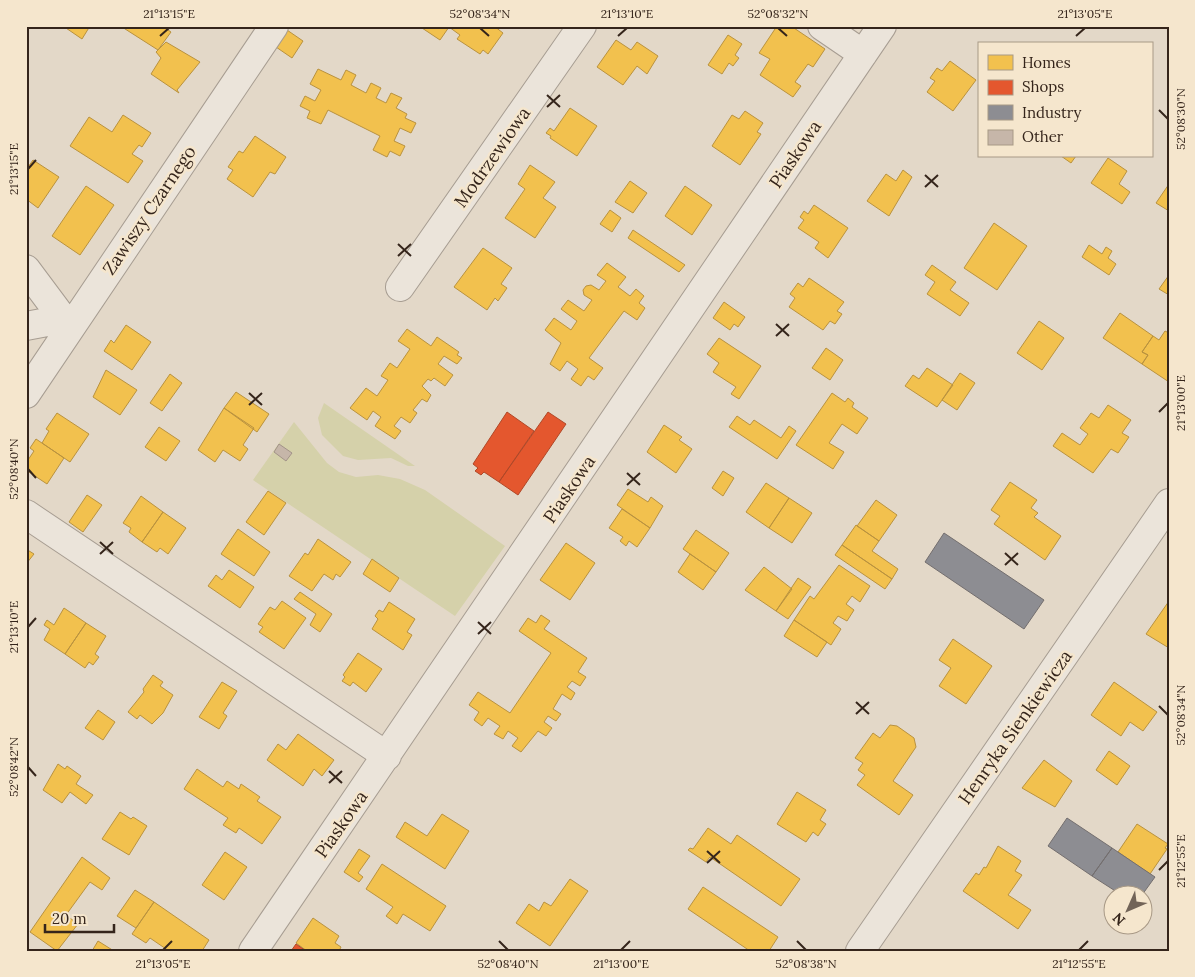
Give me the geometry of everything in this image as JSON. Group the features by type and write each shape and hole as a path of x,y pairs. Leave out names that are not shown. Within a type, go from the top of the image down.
{"street":[{"name":"Zawiszy Czarnego","path":"26,394 66,324 274,26"},
{"name":"Modrzewiowa","path":"400,287 582,26"},
{"path":"822,26 862,54"},
{"name":"Piaskowa","path":"253,951 882,26"},
{"path":"26,269 66,324"},
{"path":"26,326 66,324"},
{"name":"Henryka Sienkiewicza","path":"860,951 1169,503"},
{"path":"26,514 387,756"}],"shaded area":[{"path":"324,403 415,466 408,466 391,458 358,460 343,456 322,435 318,418"},
{"path":"294,422 327,463 339,472 356,477 378,475 400,479 425,490 505,546 455,616 253,480"}],"building: Homes":[{"path":"63,26 90,26 82,39"},
{"path":"162,26 171,32 158,50 122,27"},
{"path":"419,26 494,26 503,33 488,54 483,50 480,54 457,39 460,35 449,27 440,40"},
{"path":"777,26 791,26 825,49 813,67 808,64 795,82 801,86 793,97 760,75 770,59 759,53"},
{"path":"287,30 303,41 292,58 276,47"},
{"path":"728,35 742,44 735,55 739,58 733,66 729,63 722,74 708,65"},
{"path":"616,40 631,50 637,42 658,56 647,74 637,66 623,85 597,67"},
{"path":"166,42 200,62 177,90 179,93 151,74 161,58 156,52"},
{"path":"950,61 976,80 953,111 927,92 935,81 930,78 937,68 942,71"},
{"path":"318,69 341,80 346,70 356,75 351,85 366,93 371,83 381,88 376,98 386,103 391,93 402,98 396,108 407,114 405,118 416,123 411,133 400,128 394,141 405,146 400,156 390,151 387,157 373,150 380,136 328,110 321,124 307,118 310,111 300,106 305,96 315,101 321,90 310,84"},
{"path":"570,108 597,126 577,156 550,138 551,136 546,133 550,128 554,131"},
{"path":"745,111 763,123 757,132 761,134 740,165 712,146 732,115 739,119"},
{"path":"123,115 151,133 142,147 139,145 132,154 143,161 128,183 70,146 89,117 112,132"},
{"path":"255,136 286,157 275,174 270,172 253,197 227,179 233,170 228,167 239,151 243,153"},
{"path":"1064,158 1075,158 1071,163"},
{"path":"1108,158 1127,171 1119,184 1130,192 1122,204 1091,183"},
{"path":"33,160 59,177 38,208 26,199 26,170"},
{"path":"530,165 555,182 543,198 556,207 535,238 505,218 525,189 518,184"},
{"path":"903,170 912,177 889,216 867,201 886,174 896,181"},
{"path":"630,181 647,193 633,213 615,202"},
{"path":"1169,184 1169,211 1156,203"},
{"path":"86,186 114,205 80,255 52,236"},
{"path":"685,186 712,205 692,235 665,216"},
{"path":"814,205 848,228 828,258 815,248 819,242 798,228 804,220 800,217 804,211 808,214"},
{"path":"610,210 621,218 612,232 600,224"},
{"path":"994,223 1027,246 997,290 964,268"},
{"path":"633,230 685,265 679,272 628,238"},
{"path":"1089,245 1102,254 1106,247 1112,251 1108,258 1116,264 1109,275 1082,257"},
{"path":"483,248 512,268 501,284 507,288 498,301 495,298 487,310 454,287"},
{"path":"607,263 626,277 618,287 630,296 636,289 644,296 639,303 645,308 637,320 624,311 589,358 603,368 594,380 588,376 581,386 571,379 578,369 567,361 560,371 550,364 561,343 545,330 554,318 571,330 577,321 561,309 568,300 584,311 592,300 584,295 583,290 586,286 591,285 599,290 606,281 597,275"},
{"path":"932,265 956,282 950,290 969,303 960,316 927,294 935,282 925,275"},
{"path":"1169,275 1169,295 1159,289"},
{"path":"809,278 844,302 837,311 842,314 835,324 830,321 823,330 789,307 795,298 790,294 798,283 803,287"},
{"path":"724,302 745,317 738,327 734,324 730,330 713,318"},
{"path":"1120,313 1153,336 1142,352 1148,355 1142,364 1103,338"},
{"path":"1039,321 1064,338 1042,370 1017,353"},
{"path":"126,325 151,342 132,370 104,351 111,340 114,343"},
{"path":"407,329 431,346 437,337 459,352 457,355 462,358 457,364 444,356 438,364 453,375 445,386 434,378 431,381 428,379 422,386 431,395 427,402 422,399 413,410 417,413 410,423 401,417 394,426 401,431 395,439 375,426 381,417 373,411 367,420 350,408 366,388 377,396 388,380 381,376 390,363 397,368 410,349 398,341"},
{"path":"1165,331 1169,333 1169,382 1142,364 1148,355 1142,352 1153,336 1159,340"},
{"path":"719,338 761,366 739,399 731,394 736,387 713,372 719,363 707,354"},
{"path":"826,348 843,360 830,380 812,368"},
{"path":"927,368 953,385 937,407 905,386 913,375 919,379"},
{"path":"106,370 137,390 120,415 93,397"},
{"path":"960,373 975,383 957,410 942,400"},
{"path":"170,374 182,383 162,411 150,403"},
{"path":"236,392 269,414 257,432 224,408"},
{"path":"832,393 845,402 848,398 854,403 852,407 868,418 857,434 842,424 829,443 844,452 833,469 796,445"},
{"path":"1108,405 1131,420 1122,433 1129,437 1118,453 1111,449 1093,473 1053,446 1062,433 1080,445 1088,434 1080,428 1091,413 1099,418"},
{"path":"224,408 254,428 243,445 248,449 240,461 223,450 215,462 198,450"},
{"path":"57,413 89,434 70,462 42,443 49,431 46,429"},
{"path":"737,416 750,425 754,420 781,438 789,426 796,431 777,459 729,427"},
{"path":"664,425 682,437 679,440 692,449 676,473 647,452"},
{"path":"159,427 180,441 166,461 145,447"},
{"path":"36,439 64,458 47,484 26,470 26,463 34,451 30,448"},
{"path":"723,471 734,478 723,496 712,488"},
{"path":"1010,482 1037,500 1031,508 1038,513 1034,517 1061,536 1045,560 994,524 1000,516 991,510"},
{"path":"766,483 789,498 769,528 746,512"},
{"path":"628,489 648,502 651,497 663,506 650,528 617,505"},
{"path":"268,491 286,503 264,535 246,522"},
{"path":"87,495 102,505 83,532 69,522"},
{"path":"141,496 163,512 142,542 129,532 131,528 123,523"},
{"path":"789,498 812,513 792,543 769,528"},
{"path":"876,500 897,515 879,541 857,526"},
{"path":"622,509 650,528 637,547 629,541 626,546 620,541 623,537 609,528"},
{"path":"163,512 186,528 168,554 160,548 157,552 142,542"},
{"path":"856,525 879,541 872,551 898,569 892,579 842,545"},
{"path":"238,529 270,552 254,576 221,554"},
{"path":"696,530 729,553 716,572 683,549"},
{"path":"318,539 351,562 340,577 336,574 333,580 324,574 312,591 289,576 305,553 308,555"},
{"path":"566,543 595,563 570,600 540,580"},
{"path":"842,545 892,579 885,589 835,555"},
{"path":"26,549 34,554 26,564"},
{"path":"690,554 716,572 703,590 678,572"},
{"path":"372,559 399,578 390,592 363,574"},
{"path":"839,565 870,586 860,602 852,596 846,604 854,610 847,621 838,616 833,623 841,629 831,645 794,620 810,596 814,599"},
{"path":"764,567 792,589 776,611 745,590"},
{"path":"229,570 254,587 240,608 208,586 216,575 222,580"},
{"path":"798,578 811,587 788,619 776,611"},
{"path":"300,592 332,614 320,632 310,625 316,614 294,599"},
{"path":"282,601 306,618 284,649 259,632 263,627 258,624 270,607 275,610"},
{"path":"1169,601 1169,648 1146,634"},
{"path":"389,602 415,619 407,632 412,635 403,650 372,629 378,619 375,616 379,610 383,612"},
{"path":"64,608 86,623 65,654 44,640 50,629 44,625 47,620 54,625"},
{"path":"541,615 550,621 544,629 587,658 578,672 586,677 580,686 572,681 567,687 575,693 571,700 562,694 553,709 561,714 556,721 548,716 544,722 552,728 546,736 538,731 521,752 512,746 518,738 508,731 503,739 494,734 500,726 488,718 482,726 474,720 479,712 469,705 478,692 510,713 551,653 519,631 528,618 536,623"},
{"path":"794,620 827,642 817,657 784,636"},
{"path":"86,623 106,636 95,654 99,657 93,665 89,662 85,668 65,654"},
{"path":"953,639 992,666 966,704 939,686 951,668 939,660"},
{"path":"358,653 382,669 366,692 353,682 350,686 342,681 345,677 343,675"},
{"path":"153,675 163,682 160,686 173,695 163,713 152,724 140,715 137,719 128,712 144,692 143,689"},
{"path":"222,682 237,691 223,713 227,716 219,729 199,717"},
{"path":"1114,682 1157,712 1143,731 1130,722 1121,736 1091,715"},
{"path":"98,710 115,722 103,740 85,728"},
{"path":"890,725 897,726 914,738 916,747 893,781 913,795 899,815 857,785 865,775 858,770 863,763 855,758 873,733 880,738"},
{"path":"298,734 334,760 322,776 314,769 303,786 267,760 278,744 286,750"},
{"path":"1109,751 1130,766 1117,785 1096,770"},
{"path":"1044,760 1072,781 1055,807 1022,788"},
{"path":"58,764 65,769 67,766 81,776 76,784 93,795 86,804 70,792 62,803 43,790"},
{"path":"197,769 223,787 227,781 239,789 241,784 260,797 257,801 281,817 262,844 239,828 236,833 223,825 228,818 184,789"},
{"path":"797,792 826,810 820,820 826,824 818,836 813,832 806,842 777,824"},
{"path":"120,812 131,819 133,817 147,826 129,855 102,839"},
{"path":"442,814 469,831 445,869 396,837 405,822 427,836"},
{"path":"1137,824 1168,844 1165,848 1167,849 1150,874 1118,852"},
{"path":"708,828 731,844 737,835 800,879 781,906 710,857 706,862 688,850 690,848 693,849"},
{"path":"998,846 1021,861 1015,871 1022,875 1008,895 1031,910 1018,929 963,891 976,873 979,875 984,867 986,868"},
{"path":"359,849 370,856 358,873 363,877 359,882 344,872"},
{"path":"225,852 247,867 224,900 202,885"},
{"path":"82,857 110,878 102,890 90,882 66,915 78,924 57,951 30,932"},
{"path":"382,864 446,906 430,931 403,914 397,924 386,916 393,907 366,889"},
{"path":"570,879 588,891 550,946 516,923 529,904 539,911 544,902 551,906"},
{"path":"703,887 778,937 769,951 750,951 688,909"},
{"path":"135,890 154,902 136,928 117,916"},
{"path":"154,902 209,940 202,951 169,951 150,938 146,943 132,934"},
{"path":"313,918 339,936 335,943 341,947 339,951 307,951 296,943"},
{"path":"98,941 114,951 92,951"}],"building: Shops":[{"path":"507,412 534,431 499,482 484,472 481,475 475,471 478,468 473,464"},
{"path":"548,412 566,424 518,495 499,482"},
{"path":"296,944 306,951 291,951"}],"building: Industry":[{"path":"944,533 1044,600 1024,629 925,562"},
{"path":"1067,818 1112,848 1092,876 1048,846"},
{"path":"1112,848 1155,877 1150,884 1104,884 1092,876"}],"building: Other":[{"path":"279,444 292,453 286,461 274,452"}]}
